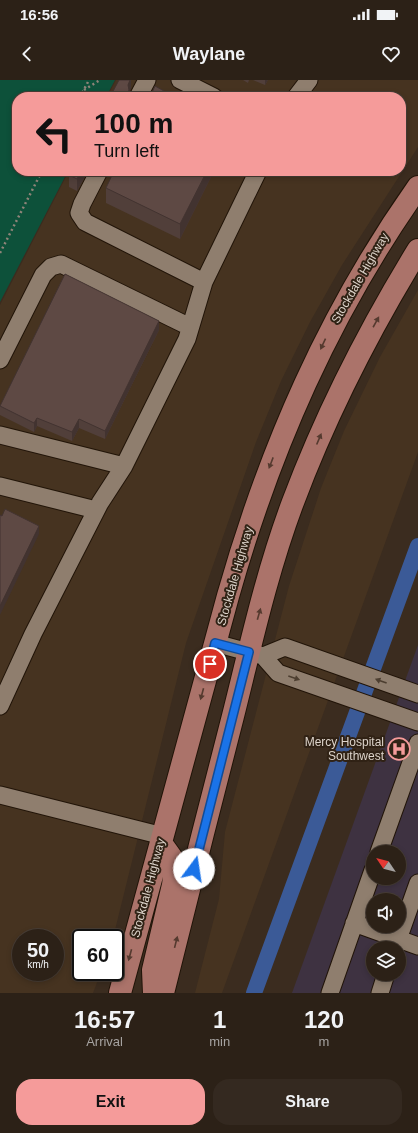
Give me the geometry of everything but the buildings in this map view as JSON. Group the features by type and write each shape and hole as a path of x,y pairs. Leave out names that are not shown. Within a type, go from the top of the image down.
{"main road":[{"name":"Stockdale Highway","path":"120,993 238,560 264,482 293,408 325,340 346,300 391,225 418,187"},
{"path":"163,993 256,654 278,548 293,502 315,447 345,381 374,325 418,250"},
{"path":"154,993 153,970 173,885 175,870 171,857 162,839"}],"lane":[{"path":"141,92 147,80"},
{"path":"180,80 204,92"},
{"path":"300,92 309,80"},
{"path":"96,176 80,208 79,213 85,222 204,282"},
{"path":"0,706 33,634 96,510 124,466 187,339 204,282 256,176"},
{"path":"0,360 43,274 51,267 61,264 190,327"},
{"path":"0,435 124,466"},
{"path":"0,486 96,510"},
{"path":"215,643 256,654 278,673 418,722"},
{"path":"256,654 286,647 418,694"},
{"path":"382,845 415,761 418,742"},
{"path":"0,795 162,839"},
{"path":"397,941 418,882"},
{"path":"330,993 368,885"},
{"path":"354,923 392,941"},
{"path":"406,944 418,946"},
{"path":"380,993 384,981"}],"path":[{"path":"84,90 89,80"},
{"path":"84,90 100,80"},
{"path":"0,253 39,176"}],"shaded area":[{"path":"116,80 418,80 418,147 406,166 406,92 110,92"},
{"path":"66,176 399,176 342,265 310,322 281,381 256,442 186,643 115,929 72,929 72,981 98,981 93,993 0,993 0,305"},
{"path":"418,290 418,452 222,993 195,993 219,899 225,832 289,586 321,488 344,431 380,357"},
{"name":"Mercy Hospital Southwest","path":"418,645 418,993 292,993"}],"green space":[{"path":"0,80 115,80 109,92 12,92 12,176 65,176 0,302"}],"waterway":[{"path":"254,993 418,546"}],"place":[{"name":"Mercy Hospital Southwest","path":"399,749"}],"route":[{"path":"194,869 249,652 215,643 210,664"}]}
